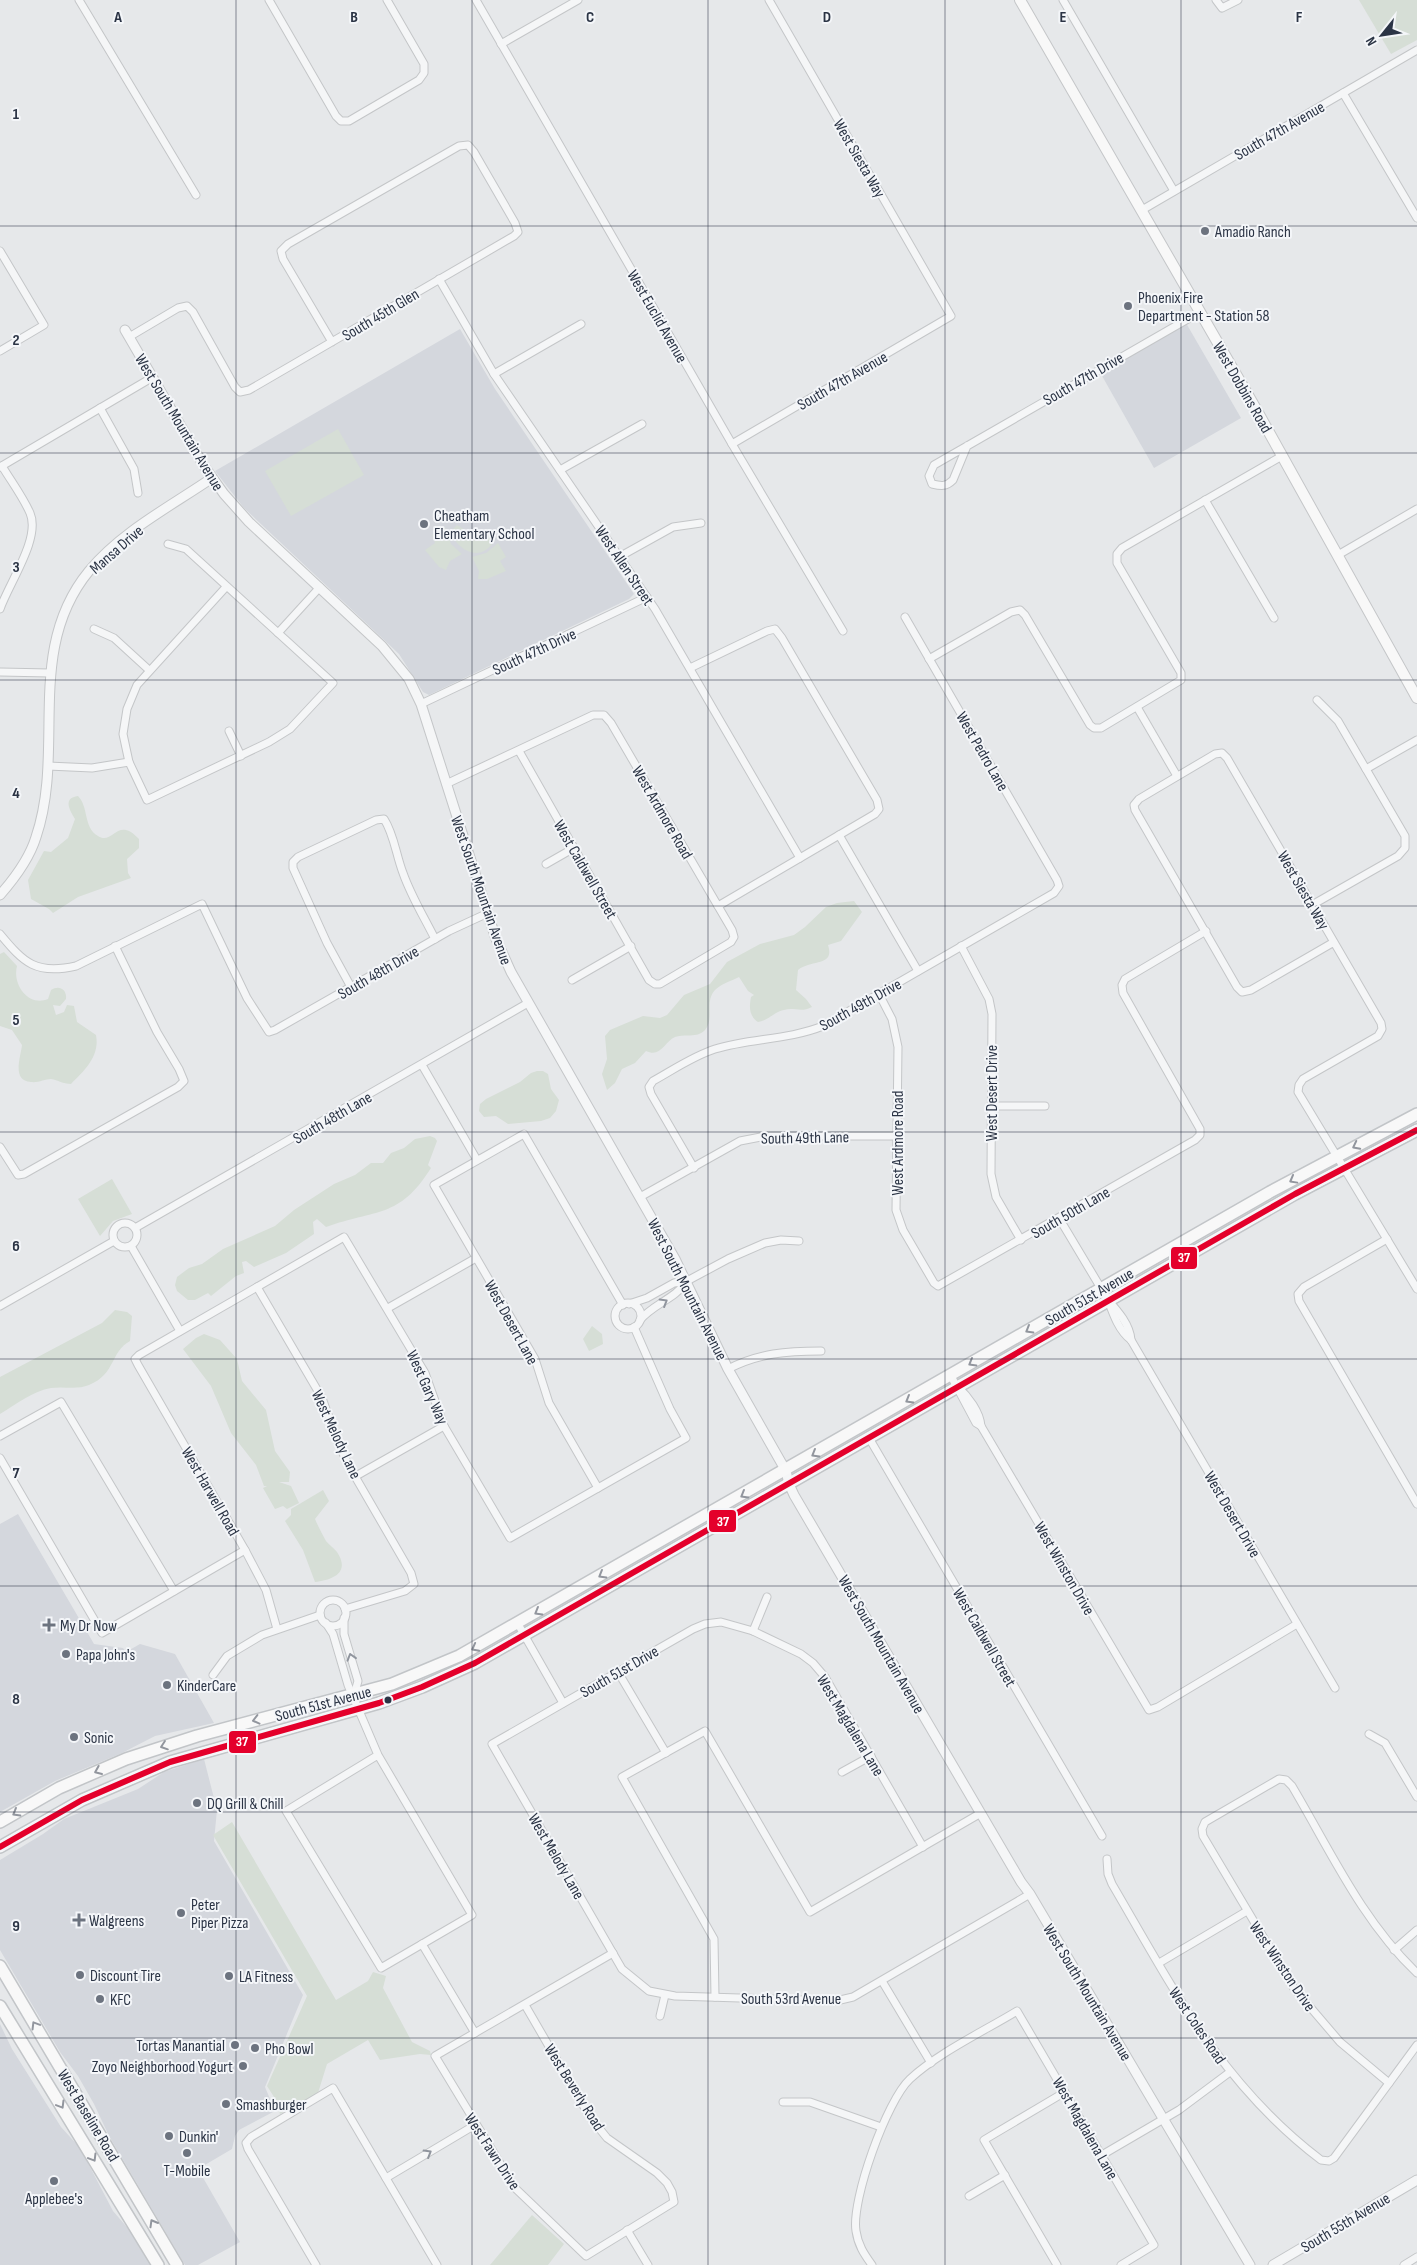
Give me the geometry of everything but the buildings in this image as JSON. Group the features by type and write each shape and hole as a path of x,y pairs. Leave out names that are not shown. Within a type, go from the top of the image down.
{"main road":[{"name":"West Dobbins Road","path":"1020,0 1282,456 1417,698"},
{"name":"South 51st Avenue","path":"0,1822 60,1788 126,1759 197,1736 354,1696 392,1684 441,1664 518,1624 1336,1156 1417,1114"},
{"name":"South 51st Avenue","path":"0,1848 82,1800 170,1762 358,1710 400,1696 443,1678 525,1636 1108,1300 1342,1168 1417,1130"},
{"name":"West Baseline Road","path":"0,1966 177,2265"},
{"name":"West Baseline Road","path":"0,2006 158,2265"}],"street":[{"path":"79,0 196,195"},
{"path":"269,0 336,116 341,121 348,121 419,80 424,73 424,64 387,0"},
{"name":"West Euclid Avenue","path":"476,0 732,444 843,630"},
{"path":"501,44 578,0"},
{"name":"West Siesta Way","path":"769,0 951,316"},
{"path":"1063,0 1174,191"},
{"path":"1216,0 1222,8 1238,0"},
{"name":"South 47th Avenue","path":"1142,210 1417,50"},
{"path":"1343,93 1417,218"},
{"name":"South 45th Glen","path":"127,333 178,308 187,306 193,312 240,392 249,390 332,342 439,279 514,236 518,232 515,223 479,160 468,145 459,146 288,244 281,251 283,259 332,342"},
{"path":"0,251 44,325 0,351"},
{"name":"West Allen Street","path":"439,279 494,374 647,597 800,858"},
{"name":"South 47th Drive","path":"967,446 953,480 944,486 932,484 929,476 934,465 967,446 1200,312"},
{"name":"South 47th Avenue","path":"732,444 951,316"},
{"path":"494,374 581,324"},
{"name":"West South Mountain Avenue","path":"127,333 212,478 238,512 320,587 397,663 408,679 421,704 505,961 687,1282 728,1369 786,1470 789,1484 1021,1882 1030,1894 1250,2265"},
{"path":"0,609 6,592 32,541 34,526 30,513 1,467 153,377"},
{"path":"100,408 134,469 138,493"},
{"path":"560,470 642,424"},
{"path":"929,659 1011,612 1020,610 1025,615 1090,725 1094,728 1101,728 1181,680 1181,673 1117,563 1117,554 1122,548 1282,456"},
{"name":"Mansa Drive","path":"48,766 50,673 57,630 70,600 88,572 128,535 212,478"},
{"path":"1205,500 1274,618"},
{"path":"1338,555 1417,509"},
{"path":"619,557 673,527 701,522"},
{"path":"168,544 186,549 333,683 290,729 241,756 147,800 129,762 123,734 127,709 137,685 149,670 226,587"},
{"path":"278,634 320,587"},
{"name":"South 47th Drive","path":"421,704 647,597"},
{"name":"West Pedro Lane","path":"905,617 1057,880 1058,886"},
{"path":"94,629 114,638 149,670"},
{"path":"690,668 767,631 775,629 837,732 876,800 879,809 875,814 718,906"},
{"path":"0,672 50,673"},
{"path":"1312,905 1398,856 1405,848 1405,836 1338,721 1317,700"},
{"path":"1137,707 1177,776 1139,799 1134,805 1135,810 1237,987 1242,992 1251,990 1334,942"},
{"name":"West Ardmore Road","path":"518,751 593,715 604,715 611,723 718,906 734,937 731,942 660,984 655,984"},
{"path":"229,731 241,756"},
{"path":"1366,769 1417,740"},
{"path":"446,784 518,751"},
{"name":"West Caldwell Street","path":"518,751 650,980 655,984"},
{"name":"West Siesta Way","path":"1177,776 1214,754 1222,753 1227,758 1381,1023 1382,1030 1378,1036 1303,1079 1299,1085 1298,1092 1336,1156"},
{"path":"0,895 20,867 36,839 45,800 48,766 92,768 129,762"},
{"path":"351,987 313,914 293,868 293,862 298,857 364,825 384,819 389,827 396,853 410,889 436,939"},
{"path":"839,835 918,971"},
{"path":"546,864 574,848"},
{"name":"South 49th Drive","path":"694,1168 651,1094 649,1087 654,1081 705,1053 740,1044 798,1035 811,1031 1054,893 1058,886"},
{"name":"South 48th Drive","path":"115,946 202,904 247,998 269,1032 276,1030 469,920 488,913"},
{"name":"South 50th Lane","path":"938,1286 1195,1140 1200,1135 1200,1129 1123,993 1122,985 1125,979 1206,931"},
{"path":"0,934 20,957 39,969 58,970 76,966 115,946 157,1032 184,1081 178,1087 24,1174 18,1175 0,1147"},
{"path":"572,980 631,946"},
{"name":"West Desert Drive","path":"961,946 989,999 992,1014 991,1161 993,1186 1001,1205 1021,1240"},
{"name":"West Ardmore Road","path":"879,994 892,1019 897,1037 896,1136 898,1217 924,1268 938,1286"},
{"name":"South 48th Lane","path":"114,1241 112,1232 118,1224 128,1223 135,1228 528,1003"},
{"path":"422,1065 477,1160 524,1134 626,1304 638,1308 640,1314 637,1324 670,1409 686,1438 598,1488"},
{"path":"992,1106 1045,1106"},
{"name":"South 49th Lane","path":"640,1198 740,1141 766,1136 896,1136"},
{"path":"1336,1156 1388,1239 1417,1290"},
{"name":"West Desert Lane","path":"477,1160 434,1185 535,1359 549,1403 598,1488"},
{"name":"West Desert Drive","path":"1059,1218 1335,1688"},
{"path":"131,1246 137,1237 135,1228"},
{"name":"West Gary Way","path":"257,1287 344,1237 425,1373 444,1426 510,1538 598,1488"},
{"path":"1388,1239 1304,1287 1298,1294 1299,1301 1417,1504"},
{"path":"687,1282 680,1292 646,1313 637,1324 627,1329 618,1323 616,1313 626,1304 647,1298 674,1283 687,1282 728,1259 765,1243 782,1240 799,1241"},
{"path":"0,1306 114,1241 119,1246 131,1246"},
{"path":"131,1246 180,1331 257,1287"},
{"path":"388,1308 476,1258"},
{"name":"West Melody Lane","path":"257,1287 322,1398 339,1445 411,1573 414,1584 405,1591 345,1609"},
{"name":"West Harwell Road","path":"180,1331 139,1355 136,1359 266,1590 277,1629"},
{"path":"728,1369 743,1361 764,1354 786,1351 821,1351"},
{"name":"West Winston Drive","path":"951,1376 972,1411 981,1420 981,1426 1149,1710 1158,1707 1297,1624"},
{"path":"0,1436 61,1402 174,1591"},
{"path":"356,1476 444,1426"},
{"name":"West Caldwell Street","path":"869,1438 1102,1836"},
{"path":"0,1458 102,1633 245,1550"},
{"path":"753,1631 767,1597"},
{"path":"320,1615 323,1606 330,1600 339,1602 345,1609 344,1634 358,1681 354,1696"},
{"path":"213,1675 227,1656 277,1629 320,1615"},
{"path":"320,1615 334,1634 348,1685 378,1756 472,1915 381,1968 286,1811 378,1756"},
{"path":"326,1623 336,1625 344,1618"},
{"path":"518,1624 563,1703"},
{"name":"South 51st Drive","path":"492,1744 684,1634 705,1624 730,1624 753,1631"},
{"name":"West Magdalena Lane","path":"753,1631 801,1654 813,1663 825,1677 923,1847"},
{"path":"618,1672 666,1752"},
{"path":"715,1997 714,1939 622,1778 705,1731 810,1912 981,1812"},
{"path":"1369,1734 1385,1743 1417,1797"},
{"name":"West Melody Lane","path":"492,1744 622,1969"},
{"path":"842,1772 871,1756"},
{"name":"West Winston Drive","path":"1390,2083 1354,2056 1312,2011 1293,1987 1204,1836 1202,1829 1205,1822 1279,1779 1286,1780 1292,1786 1370,1918 1394,1950"},
{"name":"West Coles Road","path":"1108,1859 1108,1874 1112,1884 1194,2023 1230,2072 1256,2102 1290,2135 1322,2160 1329,2161 1334,2158 1390,2083"},
{"name":"South 53rd Avenue","path":"622,1969 649,1991 665,1995 836,2001 853,1996 1030,1894"},
{"path":"1159,1964 1247,1911"},
{"path":"1417,1930 1394,1950 1417,1973"},
{"path":"422,1944 475,2033 612,1953"},
{"path":"872,2265 861,2250 855,2229 859,2196 881,2127 893,2101 910,2079 931,2063 882,1980"},
{"path":"660,2016 665,1995"},
{"name":"West Beverly Road","path":"525,2005 590,2117 607,2138 657,2173 667,2183 672,2192 674,2202 628,2230"},
{"name":"West Magdalena Lane","path":"931,2063 1017,2011 1154,2245 1121,2265"},
{"name":"West Fawn Drive","path":"475,2033 435,2056 475,2125 518,2192 586,2256 628,2230"},
{"path":"1390,2083 1417,2045"},
{"path":"1102,2155 1164,2119 1208,2090 1230,2072"},
{"path":"316,2265 248,2149 246,2142 251,2137 333,2088 437,2265"},
{"path":"1057,2265 984,2140 1065,2092"},
{"path":"783,2102 810,2102 881,2127"},
{"path":"386,2178 475,2125"},
{"path":"969,2196 1005,2175"},
{"name":"South 55th Avenue","path":"1273,2265 1417,2180"},
{"path":"628,2230 648,2265"},
{"path":"1404,2265 1417,2257"}],"shaded area":[{"path":"1359,0 1417,0 1417,40 1391,54"},
{"path":"1186,323 1241,418 1154,468 1101,374"},
{"name":"Cheatham Elementary School","path":"460,329 495,389 634,594 629,599 429,695 423,692 399,654 244,508 215,471"},
{"path":"338,429 364,475 291,516 265,471"},
{"path":"457,525 472,534 491,535 495,540 483,551 471,552 459,545 450,532"},
{"path":"445,527 451,544 462,554 450,561 446,570 439,567 425,550 435,543 432,535"},
{"path":"498,543 506,557 500,561 506,571 487,579 478,579 479,571 472,557 486,553"},
{"path":"78,796 84,806 90,828 93,832 103,838 120,830 132,832 139,839 139,848 127,859 128,873 131,878 78,897 53,913 31,899 28,880 44,851 51,852 68,838 75,819 69,808 69,802 73,797"},
{"path":"854,901 862,912 841,941 828,945 828,957 825,960 798,970 796,990 812,1007 804,1010 784,1010 758,1022 750,1011 751,997 754,995 748,991 739,977 715,990 710,1000 708,1025 702,1033 675,1037 659,1051 651,1053 646,1051 635,1063 622,1069 615,1083 607,1090 602,1074 607,1059 605,1036 610,1030 643,1016 660,1018 667,1015 684,995 710,984 727,962 760,944 794,935 826,907 837,903"},
{"path":"4,952 17,966 17,980 24,993 34,1000 41,1001 48,999 51,990 60,988 64,990 66,999 60,1006 53,1005 56,1015 64,1012 67,1005 74,1006 77,1022 96,1035 97,1043 94,1056 71,1084 51,1079 31,1082 25,1081 21,1077 19,1061 22,1045 12,1030 0,1026 0,954"},
{"path":"537,1071 543,1071 548,1074 551,1089 559,1100 556,1111 550,1118 541,1121 508,1124 496,1116 484,1117 479,1111 480,1104 486,1099"},
{"path":"430,1136 437,1141 428,1165 431,1168 408,1196 397,1204 373,1214 326,1227 317,1219 313,1222 314,1234 286,1253 254,1267 246,1261 242,1262 244,1273 236,1276 211,1296 208,1293 195,1300 188,1300 177,1291 175,1285 177,1277 189,1268 202,1264 223,1249 275,1226 294,1210 334,1184 355,1175 371,1163 383,1163 391,1153 404,1148 415,1139"},
{"path":"112,1179 132,1214 113,1221 100,1236 78,1199"},
{"path":"115,1310 127,1312 132,1316 130,1341 119,1351 104,1375 89,1385 75,1388 51,1388 38,1392 0,1414 0,1377 102,1323"},
{"path":"592,1326 602,1334 603,1344 589,1351 583,1339"},
{"path":"204,1334 220,1340 237,1359 242,1381 266,1410 275,1451 290,1472 289,1482 279,1482 291,1486 299,1503 287,1509 283,1506 275,1509 263,1488 267,1486 264,1486 256,1465 231,1433 211,1386 183,1349"},
{"path":"323,1490 329,1501 315,1519 326,1541 337,1552 342,1565 338,1574 315,1582 303,1550 285,1521 291,1515 291,1509"},
{"path":"18,1514 94,1644 123,1648 126,1652 140,1644 175,1654 214,1723 155,1736 122,1753 55,1781 0,1812 0,1524"},
{"path":"204,1759 217,1810 214,1841 303,1995 265,2087 275,2111 239,2130 235,2136 232,2149 198,2169 240,2242 198,2265 185,2265 109,2136 78,2076 60,2052 0,1950 0,1860 64,1819 138,1789 164,1772"},
{"path":"232,1822 336,2000 368,1981 373,1972 386,1976 383,1988 412,2042 430,2051 431,2055 420,2054 380,2060 368,2040 327,2064 318,2093 280,2114 276,2100 267,2086 307,1996 213,1835"},
{"path":"0,2024 12,2049 61,2127 80,2148 113,2211 131,2232 151,2265 0,2265"},
{"path":"532,2215 564,2244 548,2265 490,2265"}],"transit line":[{"name":"37","path":"0,1847 82,1800 170,1762 379,1703 422,1687 475,1663 1295,1194 1417,1130"}],"place":[{"name":"Amadio Ranch","path":"1205,231"},
{"name":"Phoenix Fire Department - Station 58","path":"1128,306"},
{"name":"Cheatham Elementary School","path":"424,524"},
{"name":"My Dr Now","path":"49,1625"},
{"name":"Papa John's","path":"66,1654"},
{"name":"KinderCare","path":"167,1685"},
{"name":"Sonic","path":"74,1737"},
{"name":"DQ Grill & Chill","path":"197,1803"},
{"name":"Peter Piper Pizza","path":"181,1913"},
{"name":"Walgreens","path":"79,1920"},
{"name":"Discount Tire","path":"80,1975"},
{"name":"LA Fitness","path":"229,1976"},
{"name":"KFC","path":"100,1999"},
{"name":"Tortas Manantial","path":"235,2045"},
{"name":"Pho Bowl","path":"255,2048"},
{"name":"Zoyo Neighborhood Yogurt","path":"243,2066"},
{"name":"Smashburger","path":"226,2104"},
{"name":"Dunkin'","path":"169,2136"},
{"name":"T-Mobile","path":"187,2153"},
{"name":"Applebee's","path":"54,2181"}]}
